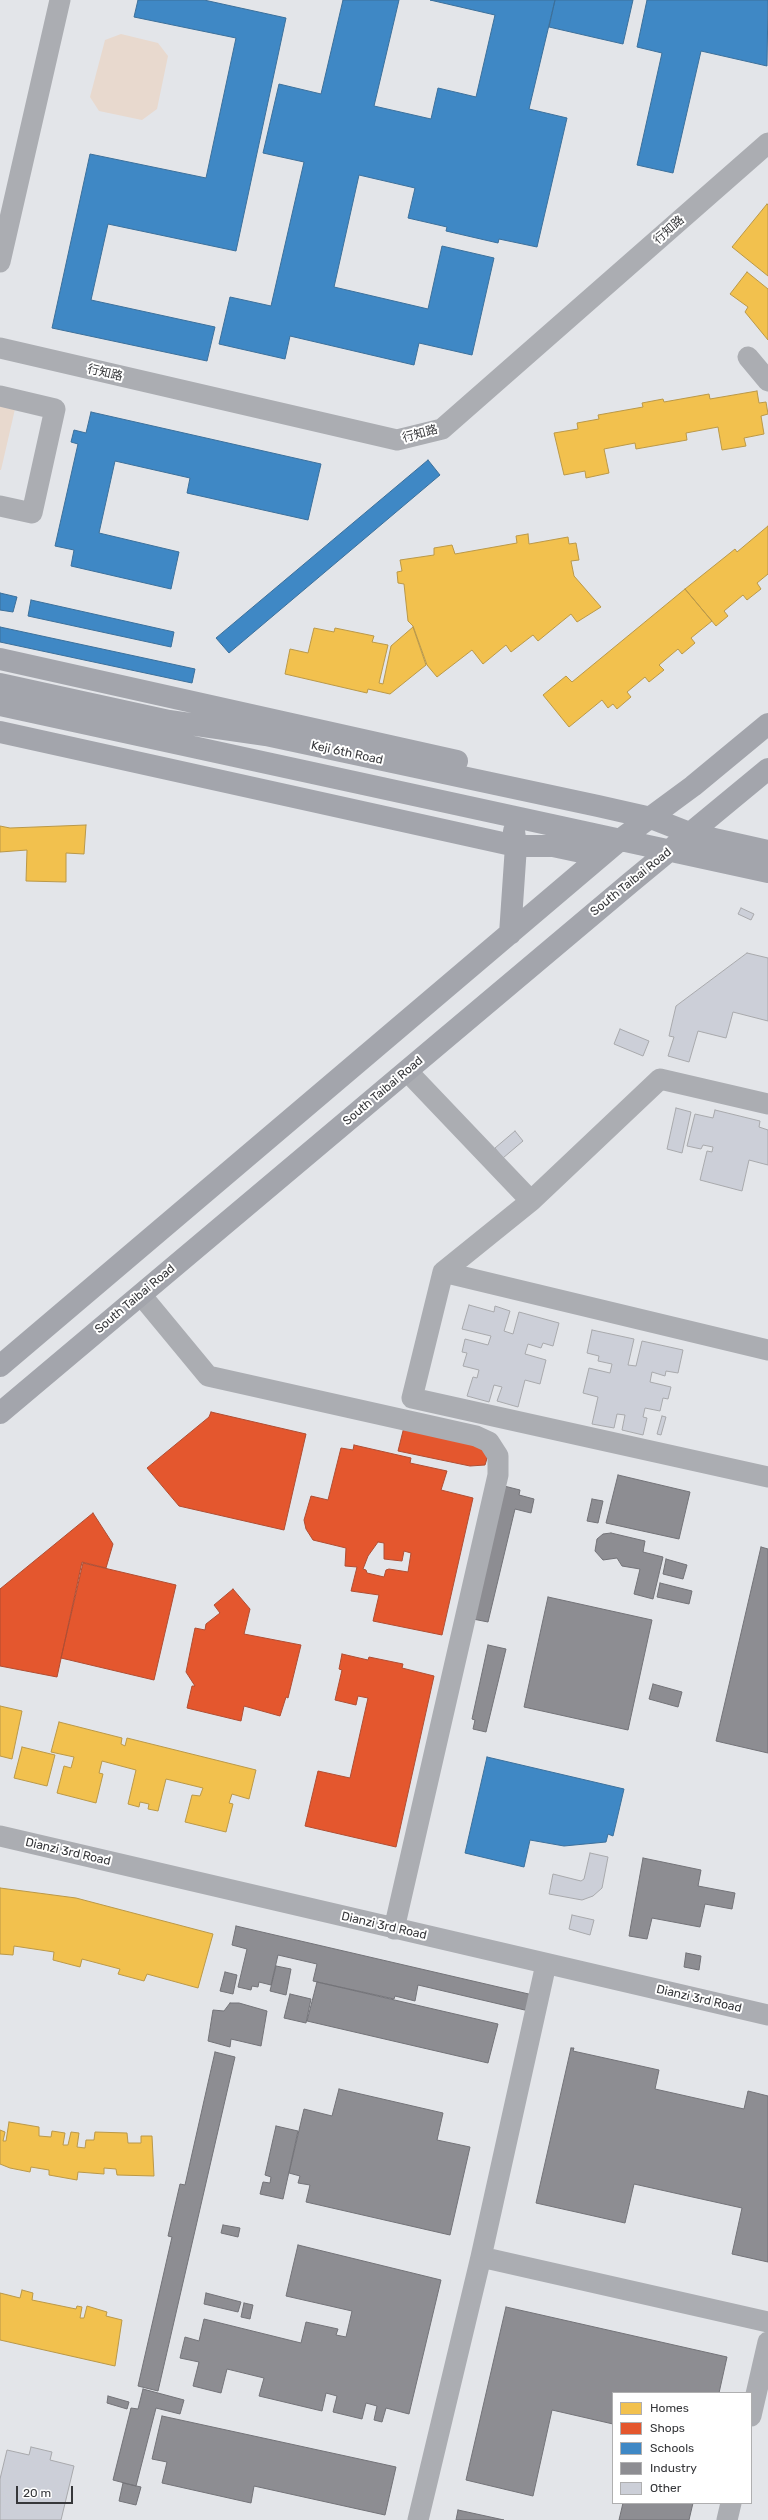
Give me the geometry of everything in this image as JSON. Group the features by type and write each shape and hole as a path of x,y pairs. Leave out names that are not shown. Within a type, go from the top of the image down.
{"main road":[{"path":"0,659 658,812"},
{"name":"Keji 6th Road","path":"0,684 169,721 266,735 658,812 692,834 768,851"},
{"path":"0,705 768,872"},
{"path":"0,1366 600,856 658,812 768,724"},
{"path":"0,732 516,846 553,846 600,856"},
{"name":"South Taibai Road","path":"0,1413 768,770"},
{"path":"510,934 516,846 513,816"}],"street":[{"path":"0,262 60,0"},
{"name":"行知路","path":"0,348 397,440 442,429 768,143"},
{"path":"748,357 768,381"},
{"path":"0,396 55,409 32,513 0,506"},
{"path":"407,1071 531,1201"},
{"path":"768,1104 660,1080 531,1201 443,1272 412,1398 768,1477"},
{"path":"443,1272 768,1350"},
{"path":"141,1295 208,1376 476,1436 489,1442 498,1456 497,1482 394,1929"},
{"name":"Dianzi 3rd Road","path":"0,1836 768,2015"},
{"path":"418,2520 481,2257 546,1964"},
{"path":"481,2257 768,2322"},
{"path":"752,2412 768,2342"},
{"path":"727,2520 731,2504"}],"shaded area":[{"path":"121,34 158,43 168,56 157,109 142,120 99,111 90,97 105,40"},
{"path":"0,406 15,409 1,470 0,470"}],"building: Homes":[{"path":"767,204 768,205 768,276 732,247"},
{"path":"747,272 768,289 768,340 745,312 748,307 730,294"},
{"path":"757,391 759,403 766,402 768,414 761,416 764,434 744,438 746,446 722,450 718,427 686,433 687,440 636,449 635,443 604,449 609,473 586,478 585,471 564,475 554,433 578,429 577,423 599,419 598,415 643,407 642,403 663,399 664,402 709,394 710,399"},
{"path":"768,526 768,574 757,583 761,589 747,600 743,595 724,611 728,616 716,626 685,589 735,549 737,552"},
{"path":"528,534 529,544 568,537 569,544 576,543 579,560 571,561 574,576 601,607 577,622 571,614 538,641 533,635 511,652 506,645 483,664 472,650 437,677 427,665 413,626 408,621 404,584 398,583 397,572 402,571 400,560 434,555 434,548 452,545 455,554 517,543 516,536"},
{"path":"685,589 712,621 691,638 695,643 682,654 678,649 659,665 664,670 649,682 645,677 627,692 631,697 617,709 613,704 608,708 602,700 569,727 543,695 566,676 572,682"},
{"path":"413,627 426,665 390,694 368,689 367,693 285,674 290,649 308,653 314,628 334,632 335,628 374,636 372,642 388,645 379,683 383,684 391,646"},
{"path":"86,825 84,854 66,853 66,882 26,881 27,850 0,852 0,826 10,828"},
{"path":"0,1706 22,1711 12,1759 0,1756"},
{"path":"59,1722 122,1738 121,1744 125,1746 127,1738 256,1770 249,1799 232,1794 229,1803 233,1804 226,1832 185,1822 192,1795 200,1796 203,1788 166,1779 158,1811 148,1809 149,1804 140,1802 139,1807 128,1804 136,1770 102,1761 99,1773 103,1774 96,1803 57,1793 64,1766 71,1768 74,1757 51,1752"},
{"path":"22,1747 55,1755 47,1786 14,1778"},
{"path":"0,1888 76,1898 213,1934 198,1988 147,1974 144,1981 118,1974 120,1969 82,1959 80,1967 53,1960 54,1952 14,1946 13,1955 0,1954"},
{"path":"9,2122 39,2127 39,2136 51,2137 52,2131 65,2133 63,2145 68,2145 71,2132 79,2133 77,2147 85,2148 86,2140 94,2140 95,2132 127,2133 128,2143 141,2143 141,2136 152,2136 154,2176 117,2175 116,2169 104,2168 104,2174 78,2172 77,2180 49,2175 49,2170 31,2167 30,2172 10,2168 0,2164 0,2130 5,2132 3,2141 6,2141"},
{"path":"22,2290 33,2293 32,2300 76,2309 77,2306 82,2307 80,2318 84,2318 87,2306 107,2312 106,2316 122,2320 115,2366 0,2340 0,2293 20,2298"}],"building: Shops":[{"path":"211,1412 306,1434 284,1530 179,1506 147,1468 209,1417"},
{"path":"404,1427 477,1442 488,1455 485,1465 470,1466 398,1451"},
{"path":"354,1445 411,1458 410,1463 447,1471 441,1490 473,1498 442,1635 373,1621 379,1595 351,1591 357,1567 345,1566 346,1548 313,1540 306,1529 304,1520 311,1496 328,1500 341,1448 353,1450","holes":["378,1542 384,1543 384,1559 402,1561 404,1551 411,1553 408,1572 389,1569 386,1570 384,1577 367,1573 366,1570 363,1569 368,1556"]},
{"path":"93,1513 113,1544 106,1568 82,1562 57,1677 0,1666 0,1589"},
{"path":"83,1563 176,1585 154,1680 61,1658"},
{"path":"233,1589 250,1609 244,1634 301,1645 288,1698 286,1697 280,1716 244,1706 241,1721 187,1708 192,1686 195,1686 186,1672 195,1628 205,1630 206,1624 220,1613 214,1605"},
{"path":"342,1654 368,1660 369,1657 403,1664 402,1668 434,1676 396,1847 305,1826 318,1771 350,1778 368,1698 358,1696 356,1705 335,1700 342,1670 339,1669"}],"building: Schools":[{"path":"138,0 204,0 286,18 236,251 108,224 91,300 215,327 207,361 52,328 90,154 206,178 236,38 134,17"},
{"path":"343,0 399,0 374,106 431,119 438,88 476,97 495,15 430,0 555,0 529,109 567,118 537,247 499,239 498,243 446,231 447,227 408,218 415,188 359,175 334,287 428,309 442,246 494,258 472,355 419,343 414,365 290,336 285,359 219,344 230,297 271,306 304,162 263,153 279,84 321,94"},
{"path":"555,0 633,0 623,44 549,27"},
{"path":"647,0 768,0 767,66 701,51 673,173 637,165 662,53 637,47"},
{"path":"91,412 321,464 308,520 187,493 190,478 115,461 99,533 179,552 171,589 71,566 74,550 55,546 78,444 71,442 74,430 86,433"},
{"path":"428,460 440,475 229,653 216,638"},
{"path":"0,593 17,597 13,612 0,610"},
{"path":"31,600 174,632 171,647 28,616"},
{"path":"0,627 195,669 192,683 0,642"},
{"path":"487,1757 624,1789 613,1836 608,1834 606,1842 564,1846 530,1840 524,1867 465,1853"}],"building: Industry":[{"path":"618,1475 690,1492 679,1539 606,1523"},
{"path":"504,1486 520,1490 519,1495 534,1499 531,1513 515,1509 488,1622 473,1619"},
{"path":"592,1499 603,1501 598,1523 587,1521"},
{"path":"611,1533 645,1541 643,1552 663,1557 653,1599 634,1594 640,1569 622,1566 617,1558 603,1560 595,1551 597,1539 603,1534"},
{"path":"761,1547 768,1549 768,1753 716,1741"},
{"path":"666,1559 687,1565 683,1579 663,1574"},
{"path":"660,1583 692,1591 689,1604 657,1597"},
{"path":"548,1597 652,1620 628,1730 524,1707"},
{"path":"488,1645 506,1649 486,1732 473,1729 475,1720 472,1719"},
{"path":"653,1684 682,1692 678,1707 649,1699"},
{"path":"643,1858 701,1870 698,1886 735,1893 732,1909 705,1904 700,1927 652,1918 647,1939 629,1936"},
{"path":"236,1926 533,1995 529,2011 418,1985 415,2001 395,1996 394,1999 313,1981 317,1964 278,1955 271,1985 259,1982 258,1987 252,1986 251,1990 238,1987 247,1949 232,1945"},
{"path":"686,1953 701,1956 699,1970 684,1967"},
{"path":"276,1966 291,1969 286,1995 270,1991"},
{"path":"225,1972 237,1975 233,1994 220,1991"},
{"path":"317,1982 498,2024 488,2063 307,2021"},
{"path":"290,1994 311,1999 306,2023 284,2018"},
{"path":"230,2003 239,2003 267,2011 261,2046 231,2039 230,2047 208,2041 213,2010 224,2011"},
{"path":"571,2048 574,2048 573,2051 659,2070 655,2089 744,2109 748,2091 768,2096 768,2262 732,2254 742,2208 634,2184 625,2223 536,2203"},
{"path":"215,2052 235,2057 158,2391 138,2386 172,2237 168,2236 180,2184 185,2185"},
{"path":"339,2089 443,2113 437,2140 470,2147 450,2235 306,2202 310,2185 298,2183 300,2176 289,2173 304,2109 332,2116"},
{"path":"276,2126 298,2131 283,2199 260,2194 263,2182 270,2183 271,2177 265,2175"},
{"path":"223,2225 240,2228 238,2237 221,2233"},
{"path":"298,2245 441,2280 409,2414 386,2408 382,2422 374,2420 377,2406 366,2403 362,2419 333,2412 337,2396 326,2393 322,2411 259,2396 264,2378 227,2369 221,2393 193,2386 199,2362 180,2358 185,2337 199,2341 204,2319 301,2343 306,2322 338,2329 336,2335 346,2337 352,2311 286,2296"},
{"path":"206,2293 241,2302 238,2312 204,2304"},
{"path":"244,2303 253,2305 250,2319 241,2317"},
{"path":"506,2307 727,2357 719,2392 612,2392 612,2424 552,2410 533,2496 466,2480"},
{"path":"143,2389 184,2400 180,2414 156,2408 136,2486 113,2480 131,2408 138,2409"},
{"path":"108,2396 129,2402 127,2409 107,2403"},
{"path":"162,2416 396,2467 385,2515 254,2486 251,2503 162,2483 167,2462 152,2459"},
{"path":"123,2483 141,2487 136,2505 119,2501"},
{"path":"623,2504 693,2504 689,2520 619,2520"},
{"path":"458,2510 504,2520 456,2520"}],"building: Other":[{"path":"741,908 754,914 751,920 738,914"},
{"path":"747,953 768,958 768,1021 733,1012 726,1038 698,1031 689,1062 668,1056 674,1037 669,1036 676,1006"},
{"path":"620,1029 649,1041 643,1056 614,1044"},
{"path":"676,1108 691,1112 682,1153 667,1149"},
{"path":"715,1110 760,1121 759,1127 768,1130 768,1165 749,1160 742,1191 700,1180 707,1151 712,1152 713,1147 703,1145 701,1149 687,1146 695,1114 713,1118"},
{"path":"515,1131 523,1141 503,1158 495,1148"},
{"path":"469,1305 494,1312 495,1306 510,1311 504,1331 513,1334 519,1312 559,1323 553,1346 543,1343 541,1348 528,1344 525,1354 546,1360 540,1384 525,1380 518,1407 497,1401 502,1387 494,1385 489,1402 467,1396 473,1377 477,1378 479,1370 463,1366 467,1353 462,1352 465,1339 488,1345 491,1336 462,1329"},
{"path":"592,1330 634,1339 628,1365 636,1366 642,1341 683,1350 678,1373 666,1371 665,1376 652,1372 650,1382 671,1387 668,1399 663,1398 660,1411 645,1408 643,1417 647,1418 643,1435 622,1430 625,1415 617,1414 614,1428 592,1424 598,1397 583,1393 589,1368 610,1373 612,1364 598,1361 599,1356 587,1353"},
{"path":"662,1416 666,1417 661,1435 657,1434"},
{"path":"590,1853 608,1857 602,1888 593,1896 582,1900 549,1894 553,1874 581,1881 584,1879"},
{"path":"572,1915 594,1920 590,1935 569,1929"},
{"path":"31,2447 52,2452 50,2460 74,2466 61,2520 0,2520 0,2479 7,2450 29,2455"}]}
